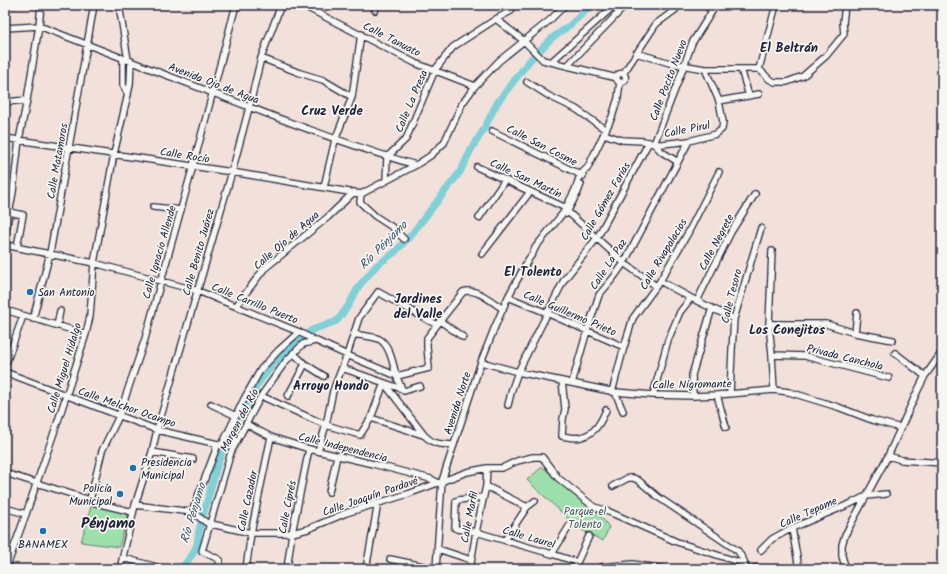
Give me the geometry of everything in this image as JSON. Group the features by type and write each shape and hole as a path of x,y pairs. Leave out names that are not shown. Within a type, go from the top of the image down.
{"street":[{"path":"5,234 19,140 39,26 41,5"},
{"name":"Calle Matamoros","path":"33,319 50,253 94,5"},
{"name":"Calle Miguel Hidalgo","path":"6,569 66,396 86,334 90,316 94,263 114,154 128,95 123,85 128,60 119,5"},
{"name":"Calle Ignacio Allende","path":"91,501 102,451 119,416 162,281 236,5"},
{"name":"Calle Benito Juárez","path":"120,569 135,506 152,452 157,430 250,108 261,58 281,5"},
{"name":"Calle Tanuato","path":"303,5 416,63 475,86"},
{"path":"404,239 392,227 360,202 361,194 418,164 439,148 444,143 462,104 475,86 499,61 550,20 565,5"},
{"path":"551,62 615,5"},
{"path":"567,66 626,5"},
{"path":"679,5 675,10 656,24 636,53 670,63 705,69 759,69 769,79 775,82 787,82 803,76 826,56 844,34 844,5"},
{"path":"704,5 712,11"},
{"name":"Calle Pocito Nuevo","path":"652,143 692,43 716,5"},
{"path":"759,69 776,5"},
{"name":"Calle La Presa","path":"387,157 406,139 434,70 453,47 511,11"},
{"path":"496,19 524,41 543,60 618,80"},
{"name":"Avenida Ojo de Agua","path":"5,28 39,26 335,140 387,157 418,164"},
{"path":"324,187 335,140 352,97 361,34"},
{"name":"Avenida Norte","path":"436,569 440,482 454,445 481,362 508,297 528,260 533,253 538,250 578,192 582,176 588,167 612,117 618,98 618,80 623,82 626,78 623,74 636,53"},
{"path":"261,58 323,80 352,97"},
{"path":"705,69 719,101 759,94"},
{"path":"741,69 749,96"},
{"name":"Calle Pirul","path":"527,82 548,96 576,109 605,132 622,140 662,144 689,141 716,134 722,129 723,122 719,101"},
{"path":"5,102 27,100"},
{"name":"Calle San Cosme","path":"492,131 582,176"},
{"name":"Calle Rocío","path":"5,138 232,172 361,194"},
{"name":"Calle La Paz","path":"572,383 599,296 624,263 689,141"},
{"path":"652,143 662,152 678,162"},
{"name":"Calle Gómez Farías","path":"508,405 518,372 564,280 597,238 652,143"},
{"path":"386,181 387,157"},
{"name":"Calle San Martín","path":"477,167 567,210 624,263 658,284 734,319"},
{"name":"Calle Rivapalacios","path":"613,392 633,318 658,284 688,233 719,172"},
{"path":"479,218 504,180"},
{"name":"Calle Ojo de Agua","path":"236,306 264,269 328,217 354,192"},
{"path":"482,254 530,192"},
{"name":"Calle Negrete","path":"697,301 731,232 755,194"},
{"path":"153,206 181,210"},
{"path":"9,212 23,215 17,247"},
{"name":"Calle Tesoro","path":"730,394 734,319 761,228"},
{"name":"Calle Carrillo Puerto","path":"5,245 94,263 198,291 301,333 347,355 397,376"},
{"path":"772,251 768,324 774,390"},
{"path":"397,376 429,368 427,338 463,292 468,290 479,294 503,309"},
{"path":"318,451 326,425 333,391 360,318 378,292 463,337"},
{"name":"Calle Guillermo Prieto","path":"508,297 624,347"},
{"path":"653,396 668,340 680,312 691,298"},
{"path":"693,396 692,375 712,308"},
{"path":"5,310 86,334"},
{"path":"58,326 60,312"},
{"path":"855,333 857,313"},
{"path":"5,366 23,316"},
{"path":"768,324 826,324 855,333 893,340"},
{"path":"135,506 192,512 220,445 261,369 279,350 301,333"},
{"path":"354,334 378,339 382,342 388,349 403,390"},
{"name":"Margen del Río","path":"219,566 220,560 202,551 208,523 231,452 261,396 286,361 303,344 314,340"},
{"path":"846,569 842,556 842,545 845,535 888,456 912,400 925,376 942,352"},
{"path":"293,353 304,364 324,376"},
{"path":"895,353 925,376"},
{"name":"Privada Canchola","path":"772,355 805,356 890,378"},
{"name":"Calle Nigromante","path":"481,362 518,372 613,392 653,396 717,395 774,390 788,392 901,428"},
{"path":"288,396 304,364"},
{"path":"342,368 403,390 420,386"},
{"name":"Calle Melchor Ocampo","path":"5,372 157,430 220,445"},
{"path":"562,381 565,409 562,436 581,438 594,432 606,410"},
{"path":"261,396 326,425 360,435 371,418 384,382"},
{"path":"384,382 429,440 434,443 454,445"},
{"path":"613,392 623,411"},
{"path":"717,395 726,426"},
{"path":"211,404 236,416"},
{"path":"371,418 424,435"},
{"name":"Calle Independencia","path":"246,424 271,437 309,449 440,482"},
{"name":"Calle Cazador","path":"246,569 250,533 271,437"},
{"name":"Calle Ciprés","path":"287,569 292,533 309,449"},
{"path":"152,452 193,459"},
{"path":"329,492 337,456"},
{"path":"888,456 902,460 942,463"},
{"name":"Calle Joaquín Pardavé","path":"192,512 208,523 250,533 292,533 308,529 346,512 408,494 467,472 488,468 502,468 517,461 533,457 542,457 558,478 594,507 605,510 677,542 745,567"},
{"name":"Calle Marfil","path":"470,569 488,468"},
{"path":"5,473 37,482 91,501 134,512"},
{"path":"614,486 628,478 638,480 658,497 738,551 742,556 745,567"},
{"path":"486,486 528,507"},
{"name":"Calle Tepame","path":"762,550 772,539 792,528 866,496 886,494"},
{"name":"Calle Laurel","path":"483,497 456,501 456,529 476,532 577,562"},
{"path":"505,540 528,507 535,500"},
{"path":"366,569 378,503"},
{"path":"5,508 26,514"},
{"path":"552,554 570,525"},
{"path":"792,528 799,569"},
{"path":"574,569 589,536"},
{"path":"438,549 471,560"},
{"path":"123,558 161,569"},
{"path":"390,559 436,569"},
{"path":"600,569 601,567 633,564 664,569"},
{"path":"751,569 760,569"}],"green space":[{"name":"Parque el Tolento","path":"542,467 594,508 609,527 603,541 578,528 527,480"},
{"path":"92,503 129,512 119,547 81,542"}],"waterway":[{"name":"Río Pénjamo","path":"236,420 259,382 274,363 312,330 337,321 348,306 359,286 377,265 394,253 411,235 460,172 497,103 530,60 552,38 570,25 592,5"},
{"name":"Río Pénjamo","path":"181,569 192,555 197,545 199,530 226,440"}],"place":[{"name":"San Antonio","path":"30,292"},
{"name":"Presidencia Municipal","path":"133,468"},
{"name":"Policía Municipal","path":"120,494"},
{"name":"BANAMEX","path":"43,531"}],"district":[{"name":"El Beltrán","path":"789,47"},
{"name":"Cruz Verde","path":"332,110"},
{"name":"El Tolento","path":"533,271"},
{"name":"Jardines del Valle","path":"418,306"},
{"name":"Los Conejitos","path":"787,329"},
{"name":"Arroyo Hondo","path":"331,385"},
{"name":"Pénjamo","path":"108,523"}]}
